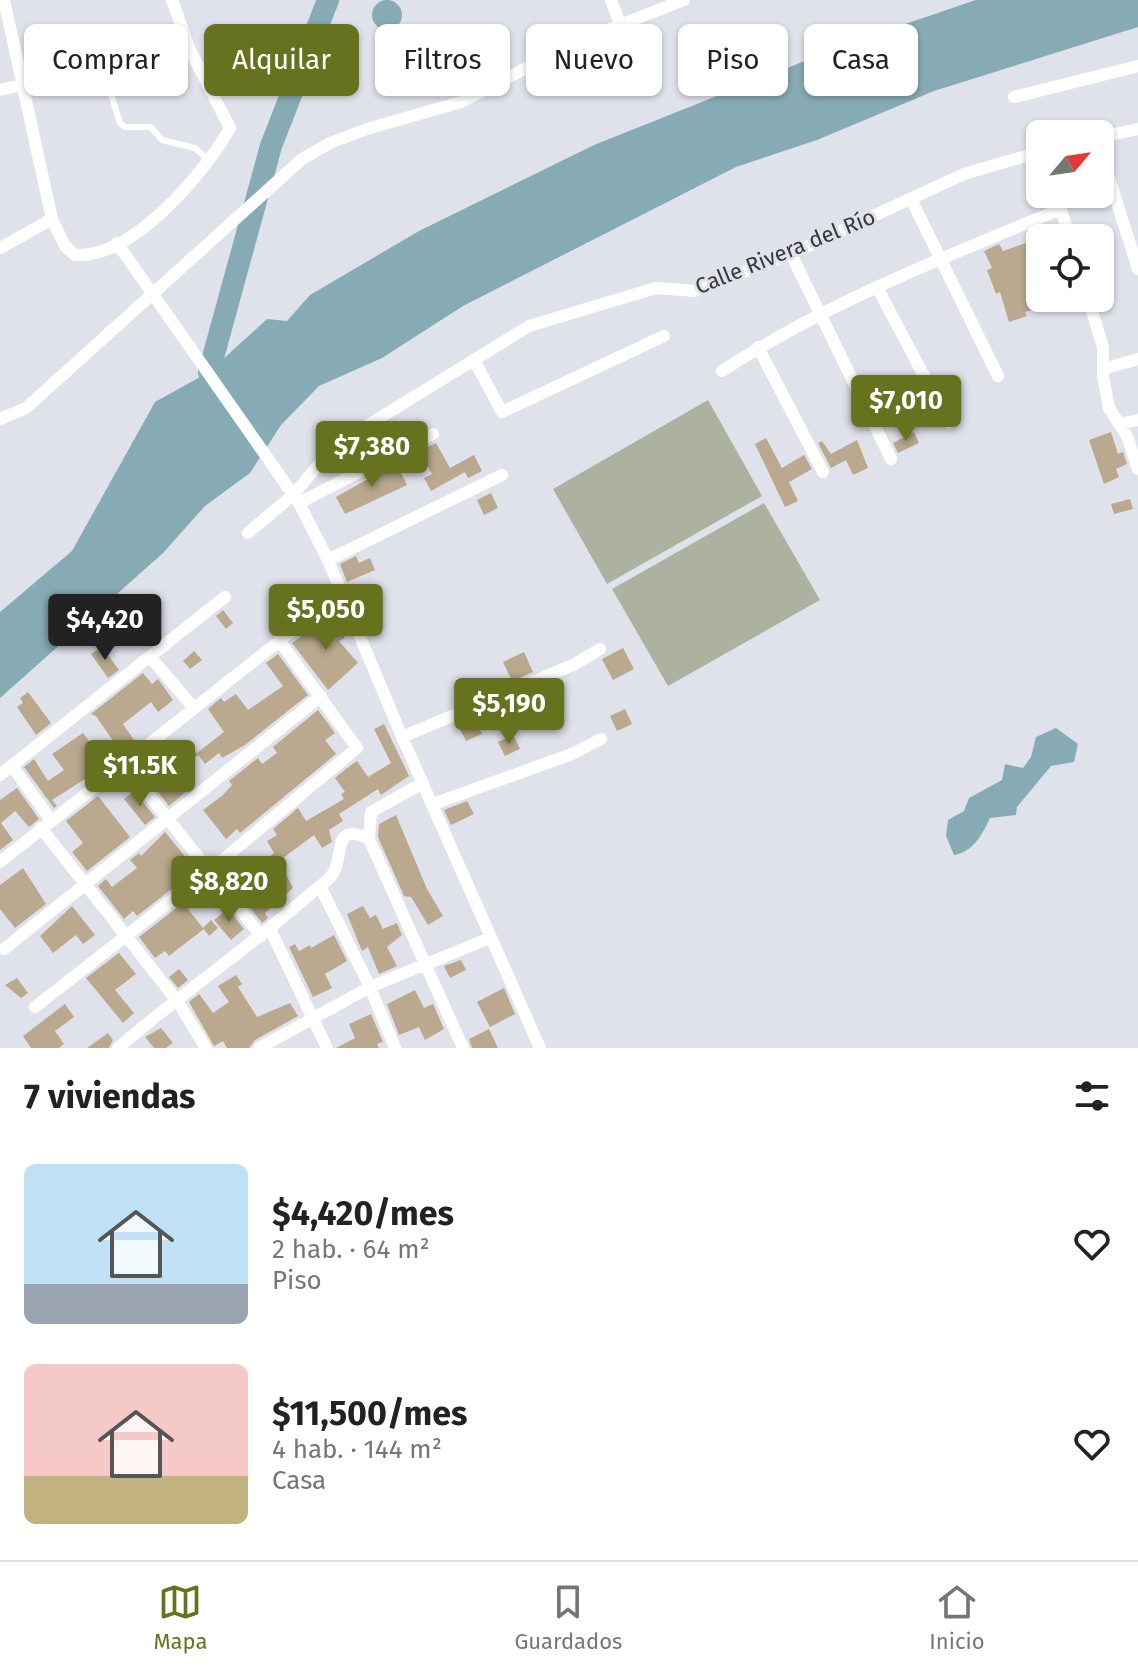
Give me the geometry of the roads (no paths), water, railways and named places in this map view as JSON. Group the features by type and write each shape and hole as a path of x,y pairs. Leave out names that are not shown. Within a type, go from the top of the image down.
{"street":[{"path":"4,0 52,219 65,246 75,255 87,256 117,243 173,204 230,128 190,50 172,0"},
{"path":"611,0 620,24 684,0"},
{"path":"1014,97 1138,66"},
{"path":"0,419 26,408 302,159 330,143 367,129 461,102 526,68"},
{"path":"0,90 22,85"},
{"path":"1114,134 1138,129"},
{"name":"Calle Rivera del Río","path":"297,498 334,446 529,326 656,288 695,291 791,254 964,174 1026,156"},
{"path":"1114,193 1138,269"},
{"path":"911,199 998,376"},
{"path":"722,371 758,347 942,259 1061,209 1066,224"},
{"path":"0,248 52,219"},
{"path":"117,243 152,297 297,498 328,560 402,737 540,1048"},
{"path":"791,254 891,459"},
{"path":"878,289 949,423"},
{"path":"1092,312 1103,347 1109,408 1127,436 1138,469"},
{"path":"474,360 502,412 664,336"},
{"path":"758,347 823,472"},
{"path":"1103,369 1138,359"},
{"path":"1119,424 1138,420"},
{"path":"248,533 297,498 433,434"},
{"path":"328,560 502,475"},
{"path":"0,862 340,593"},
{"path":"0,775 225,597"},
{"path":"35,1007 209,871 357,748 279,640"},
{"path":"402,737 575,664 600,649"},
{"path":"151,658 194,708"},
{"path":"4,949 321,696"},
{"path":"433,804 572,754 601,739"},
{"path":"124,764 209,871 266,933 313,1016 327,1048"},
{"path":"12,766 85,882 178,1002 206,1048"},
{"path":"423,783 371,812 369,839 463,1048"},
{"path":"125,1046 266,933 333,874 341,842 348,834 369,839"},
{"path":"320,886 370,987 395,1048"},
{"path":"259,1048 370,987 490,938"}],"lane":[{"path":"110,96 116,116 125,127 151,127 162,140 195,148 208,160"}],"water":[{"path":"976,0 1138,0 1138,27 934,91 817,140 736,167 463,306 382,358 319,386 281,425 250,473 205,506 163,553 0,698 0,612 72,551 155,402 209,372 267,319 287,321 310,295 419,231 594,145 717,96 788,96 788,68 804,61 804,96 918,96 918,24 905,24"},
{"path":"381,1 393,1 401,9 399,24 375,24 373,21 373,9"},
{"path":"1056,728 1078,744 1074,762 1051,766 1017,807 1016,815 990,818 972,846 954,855 946,836 948,820 964,811 969,798 1002,780 1005,764 1023,768 1031,757 1036,737"}],"waterway":[{"path":"209,372 271,146 328,0"}]}
